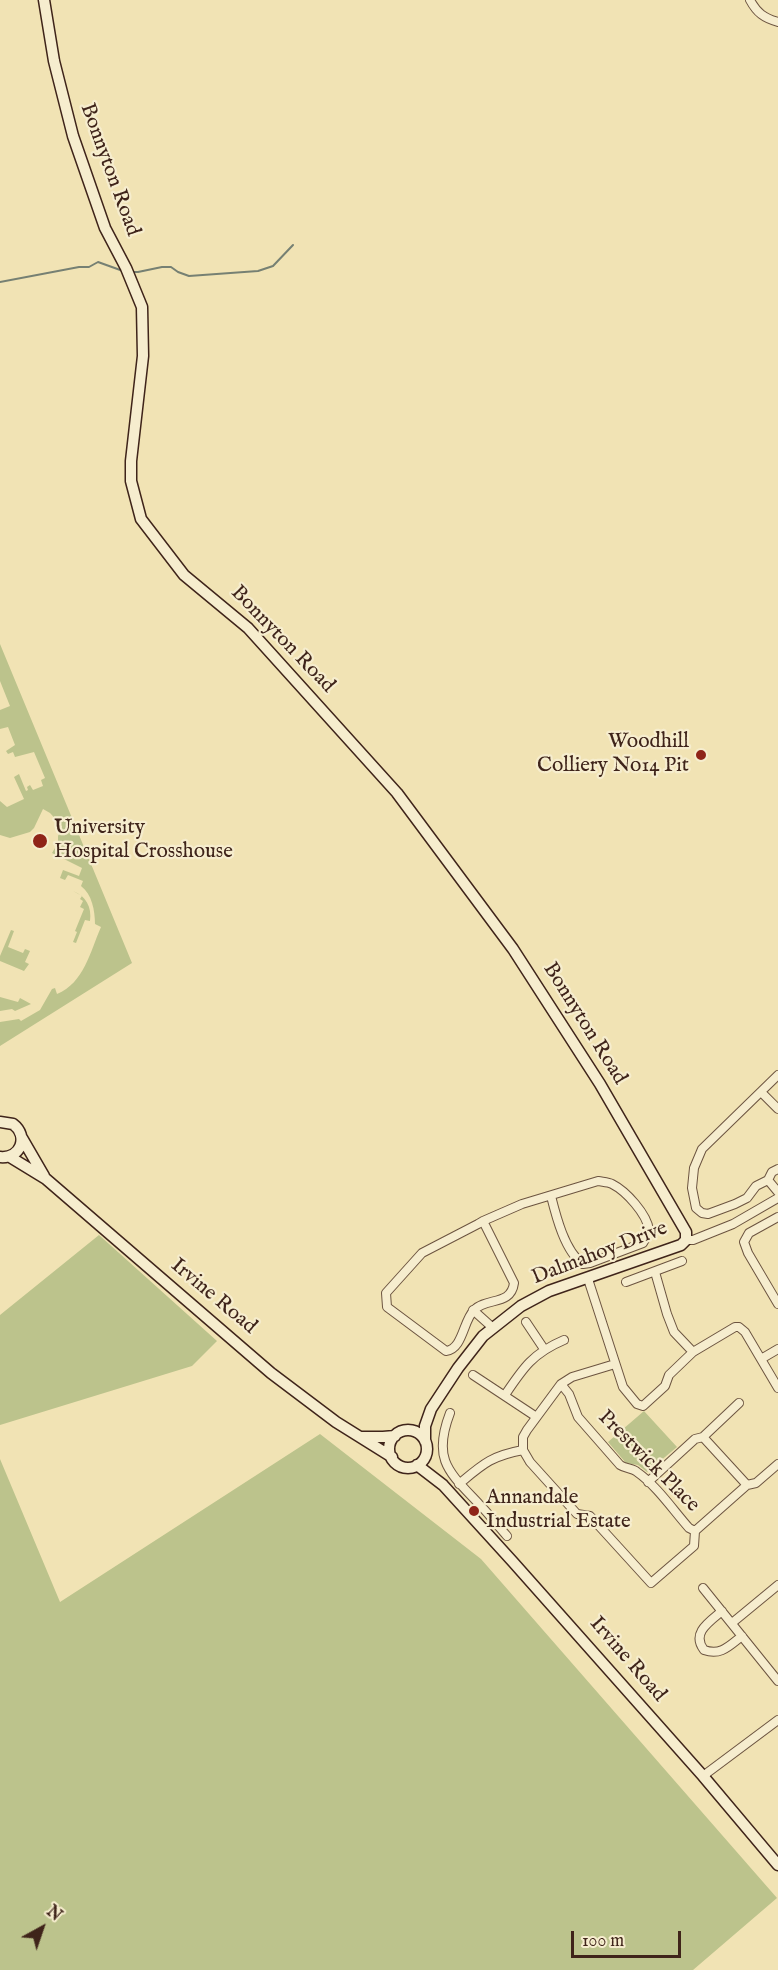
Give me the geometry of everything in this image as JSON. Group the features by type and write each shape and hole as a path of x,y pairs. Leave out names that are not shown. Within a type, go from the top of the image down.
{"street":[{"name":"Bonnyton Road","path":"44,0 54,61 73,136 105,228 128,272 142,308 143,356 131,461 131,481 141,519 184,575 248,628 397,794 526,968 600,1084 686,1232 686,1240"},
{"path":"750,0 759,14 778,22"},
{"path":"778,1075 702,1149 694,1168 692,1188 696,1208 708,1214 747,1198 756,1186 768,1180 772,1172 778,1169"},
{"path":"761,1092 778,1109"},
{"path":"0,1122 13,1124 21,1132 22,1138 19,1149 5,1156"},
{"name":"Irvine Road","path":"22,1138 46,1179"},
{"name":"Irvine Road","path":"5,1156 46,1179 271,1373 328,1416 392,1457"},
{"path":"768,1180 778,1192"},
{"path":"483,1221 514,1286 506,1298 479,1305 473,1310 456,1346 446,1351 387,1308 386,1293 422,1253 483,1221 522,1204 598,1182 609,1182 634,1201 649,1229 648,1234 643,1243 583,1264 577,1260 566,1241 551,1196"},
{"path":"686,1240 693,1240 733,1224 778,1198"},
{"path":"778,1217 749,1233 744,1242 778,1304"},
{"name":"Dalmahoy Drive","path":"431,1409 483,1336 521,1306 549,1291 681,1245 686,1240"},
{"path":"626,1282 682,1261"},
{"path":"655,1272 667,1314 675,1332 693,1352"},
{"path":"588,1279 623,1387 637,1404 643,1406 665,1386 669,1375 693,1352 731,1329 739,1327 745,1332 778,1388"},
{"path":"473,1310 493,1328"},
{"path":"526,1322 544,1349"},
{"path":"505,1395 522,1369 544,1349 564,1340"},
{"path":"761,1359 778,1349"},
{"path":"615,1364 572,1377 561,1384 535,1416 523,1437 523,1450 530,1462 577,1514 590,1516 651,1583 694,1546 695,1531 747,1485 756,1483 778,1464"},
{"path":"473,1375 535,1416"},
{"name":"Prestwick Place","path":"561,1384 569,1394 578,1417 620,1465 626,1469 635,1470 689,1528 695,1531"},
{"path":"648,1482 695,1439 703,1437 739,1403"},
{"path":"722,1404 728,1412"},
{"path":"431,1409 425,1426 426,1446 421,1462 405,1467 395,1462 390,1446 400,1433 431,1409"},
{"path":"450,1413 442,1438 448,1471 507,1536"},
{"path":"360,1437 383,1437 417,1432 426,1446 442,1485"},
{"path":"703,1437 747,1485"},
{"path":"459,1484 487,1460 523,1450"},
{"path":"417,1465 442,1485"},
{"name":"Irvine Road","path":"442,1485 520,1569 703,1776 778,1865"},
{"path":"732,1623 778,1586"},
{"path":"703,1588 778,1681"},
{"path":"722,1611 705,1624 700,1633 699,1640 704,1650 715,1653 742,1636"},
{"path":"703,1776 778,1720"}],"green space":[{"path":"0,644 132,963 0,1046 0,1022 19,1019 21,1021 40,1010 52,989 55,988 57,994 74,982 85,966 101,927 95,924 92,903 88,893 81,886 83,881 68,875 65,880 60,878 63,870 79,876 82,868 52,853 58,843 62,826 50,813 43,809 30,832 10,838 0,835 0,801 7,807 24,799 14,777 19,774 26,791 30,785 33,790 43,786 41,780 45,778 34,752 15,757 13,752 8,754 6,751 15,745 8,727 0,729 0,710 10,706 0,681"},
{"path":"82,896 89,907 90,921 85,920 76,943 73,942 77,932 75,931 84,909 80,907 83,901 80,899"},
{"path":"11,930 14,931 8,947 23,953 25,949 30,951 25,962 29,964 24,971 0,961"},
{"path":"0,997 18,1002 20,998 31,1004 15,1011 12,1009 0,1011"},
{"path":"99,1235 217,1341 192,1366 0,1425 0,1315"},
{"path":"644,1411 677,1447 647,1472 638,1465 626,1463 608,1442"},
{"path":"320,1434 481,1559 777,1898 693,1970 0,1970 0,1459 60,1602"}],"waterway":[{"path":"132,272 162,267 171,267 189,276 258,271 273,266 293,245"},
{"path":"0,282 89,267 98,262 123,271"}],"place":[{"name":"Woodhill Colliery No14 Pit","path":"701,755"},
{"name":"University Hospital Crosshouse","path":"40,841"},
{"name":"Annandale Industrial Estate","path":"474,1511"}]}
